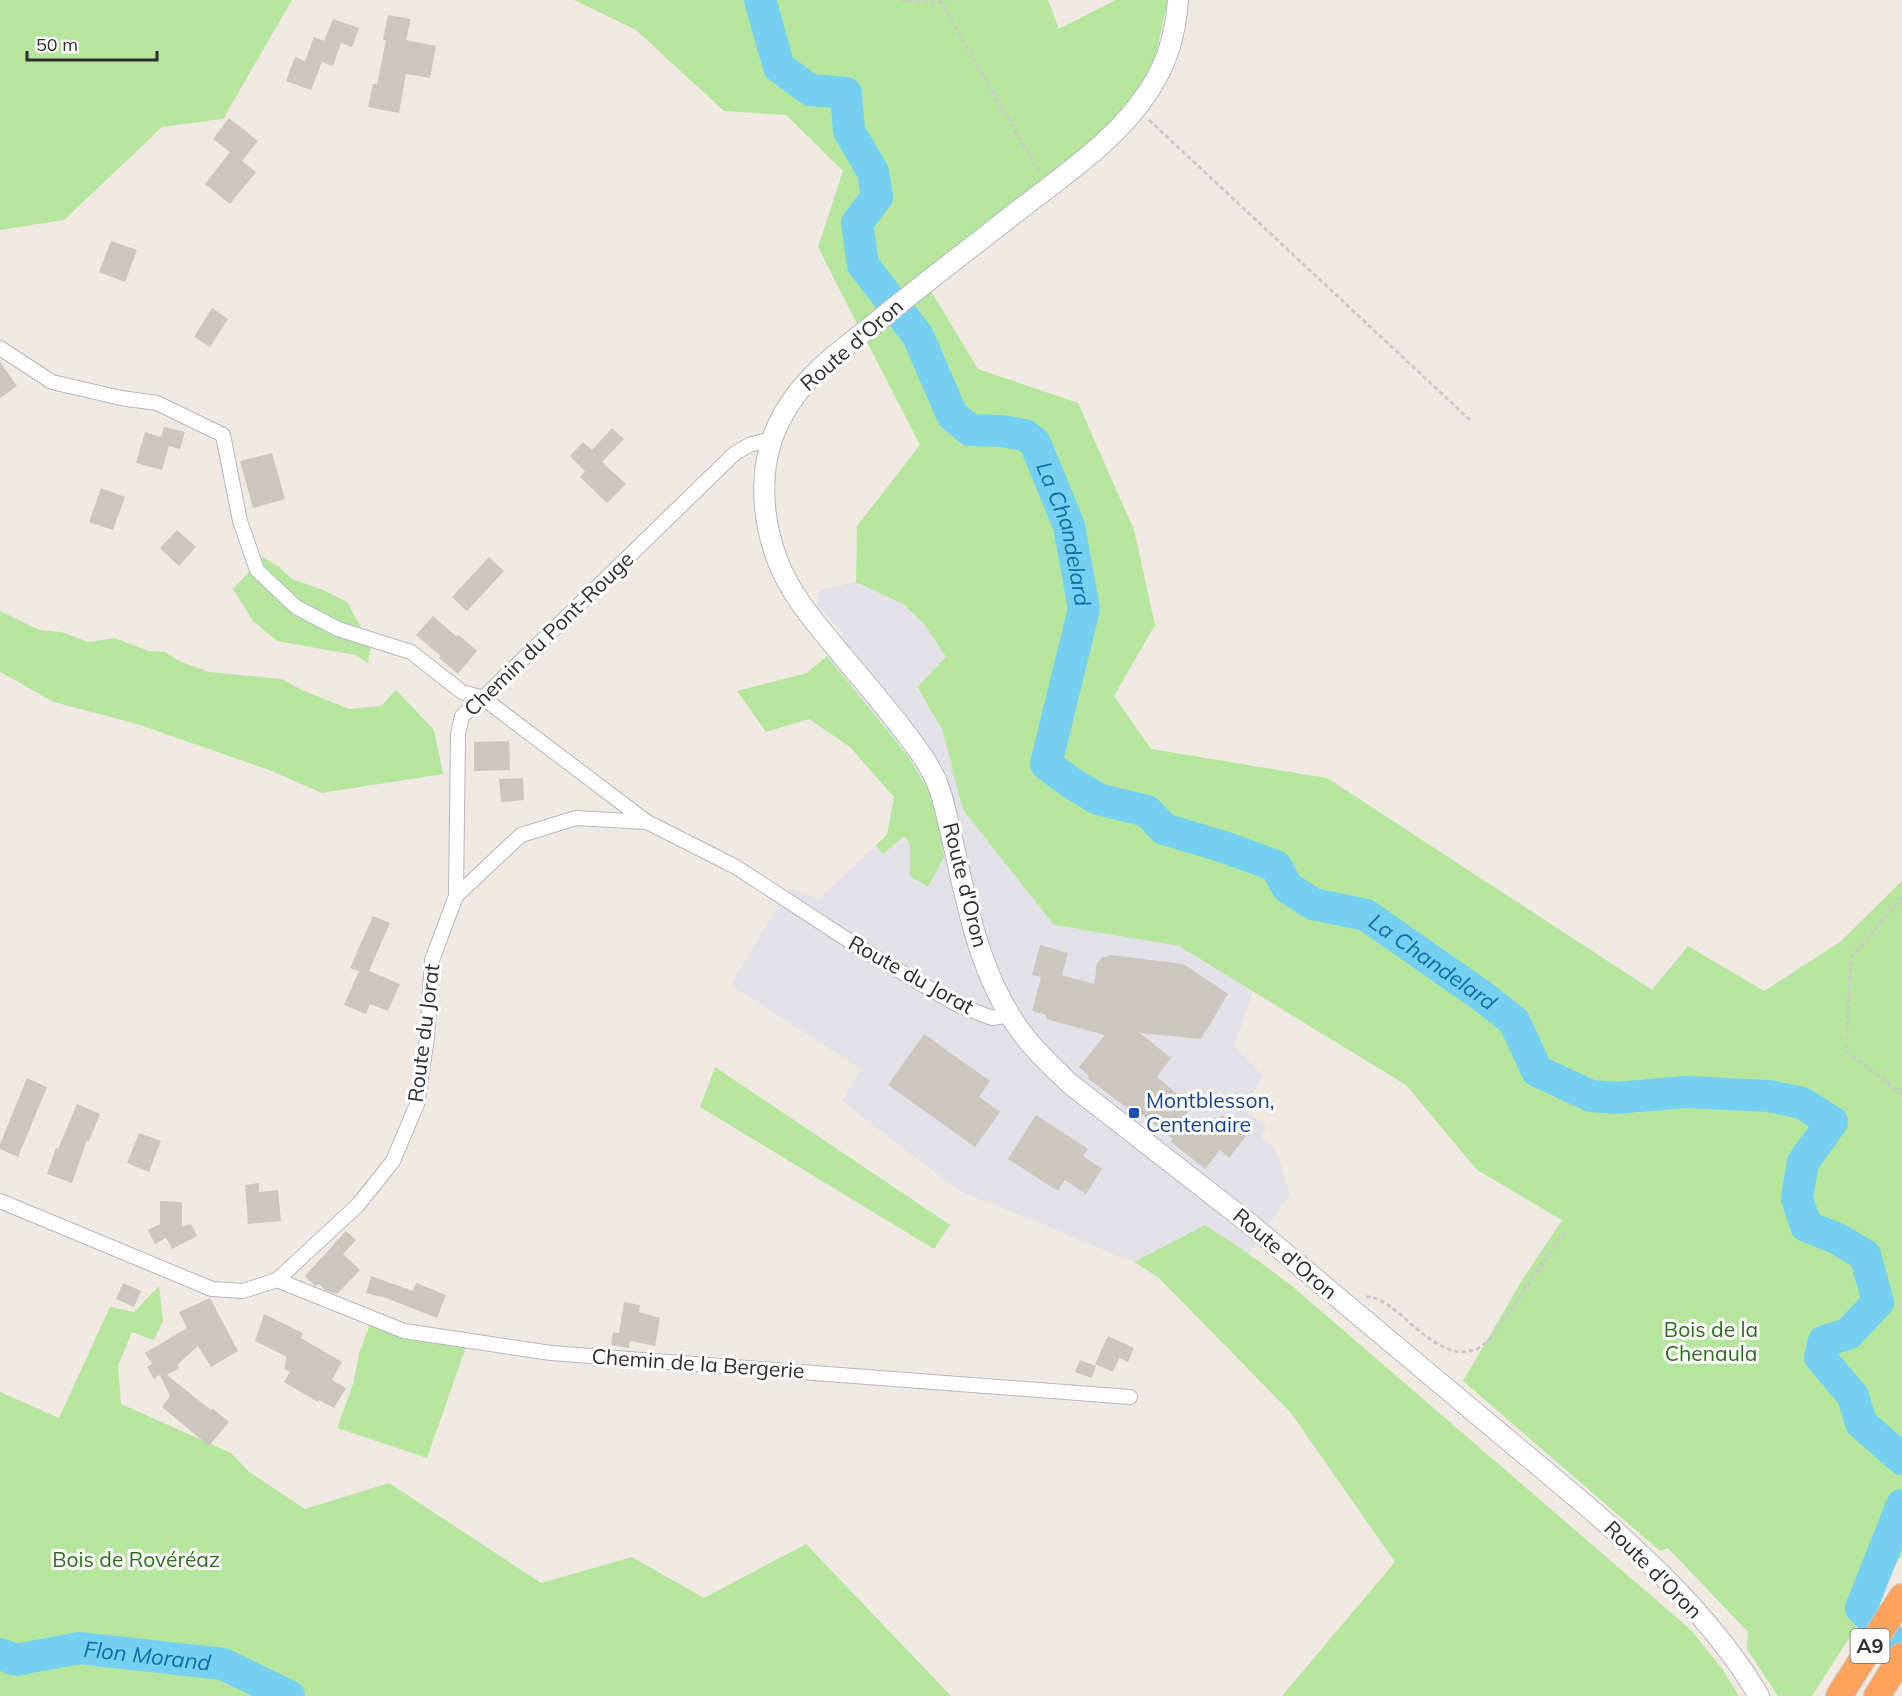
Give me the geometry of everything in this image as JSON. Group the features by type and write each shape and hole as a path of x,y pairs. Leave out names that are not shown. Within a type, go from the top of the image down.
{"highway":[{"name":"A9","path":"1839,1696 1902,1597"},
{"name":"A9","path":"1877,1696 1902,1656"}],"main road":[{"name":"Route d'Oron","path":"1178,0 1172,36 1163,66 1137,108 1095,150 871,326 823,366 800,390 783,414 772,439 764,478 767,525 778,562 799,602 927,763 936,780 948,820 971,923 988,968 1010,1015 1042,1058 1069,1083 1250,1224 1634,1547 1711,1628 1746,1673 1759,1696"}],"street":[{"path":"0,348 52,382 121,398 157,403 223,435 240,522 257,570 296,607 338,629 411,652 462,692 483,698 647,822"},
{"name":"Chemin du Pont-Rouge","path":"456,896 458,734 462,716 734,454 749,444 772,439"},
{"name":"Route du Jorat","path":"0,1201 212,1289 243,1291 277,1280 358,1205 393,1161 417,1104 427,1038 432,960 456,896 521,835 576,818 647,822 736,867 857,946 956,1004 992,1018 1010,1015"},
{"name":"Chemin de la Bergerie","path":"277,1280 404,1331 551,1353 1130,1397"}],"path":[{"path":"902,0 941,1 1048,188"},
{"path":"1137,108 1470,420"},
{"path":"1902,897 1851,958 1846,1051 1902,1094"},
{"path":"1350,1308 1361,1298 1371,1297 1383,1301 1426,1337 1449,1349 1465,1351 1477,1349 1492,1337 1564,1231"}],"shaded area":[{"path":"856,582 903,604 925,625 946,657 917,688 942,729 963,810 1054,925 1179,946 1253,991 1234,1046 1262,1075 1245,1110 1267,1127 1261,1137 1275,1148 1290,1194 1249,1254 1205,1225 1134,1262 958,1190 842,1101 861,1069 731,985 789,888 818,900 876,845 884,854 903,836 910,844 910,876 939,825 928,789 908,756 827,656 843,633 817,605 821,590"}],"green space":[{"path":"0,0 292,0 223,119 162,127 64,220 0,230"},
{"path":"574,0 1048,0 1059,29 1116,0 1168,0 1154,63 1133,99 1104,131 858,326 818,247 843,171 786,115 724,111 636,30"},
{"name":"Bois de la Chenaula","path":"931,291 978,369 1078,403 1134,530 1155,625 1114,696 1151,749 1327,778 1652,990 1688,946 1764,991 1840,942 1902,881 1902,1555 1812,1696 1778,1696 1747,1649 1748,1632 1668,1548 1660,1551 1463,1381 1524,1277 1562,1220 1477,1170 1406,1085 1179,946 1054,925 963,810 942,729 917,687 946,657 925,625 903,604 856,582 857,526 920,445 867,342"},
{"path":"263,557 292,579 323,590 347,602 371,646 368,663 355,655 277,641 253,621 233,589"},
{"path":"0,611 39,630 61,632 89,642 115,638 148,651 165,652 179,661 209,672 281,679 349,709 381,706 396,690 434,730 443,774 322,793 272,771 137,724 54,702 0,672"},
{"path":"827,656 908,756 928,790 939,825 944,857 928,887 910,876 910,844 904,836 883,854 876,845 887,835 894,797 850,747 809,719 766,732 737,691 807,673"},
{"path":"715,1067 950,1225 934,1249 700,1107"},
{"path":"1205,1225 1292,1286 1691,1630 1723,1670 1739,1696 1282,1696 1395,1562 1291,1413 1158,1277 1134,1262"},
{"name":"Bois de Rovéréaz","path":"159,1286 163,1321 154,1340 132,1332 118,1365 121,1404 231,1453 249,1472 305,1509 389,1483 541,1583 632,1557 704,1598 806,1544 951,1696 0,1696 0,1392 59,1418 110,1307 134,1312"},
{"path":"370,1324 466,1347 427,1458 337,1428 353,1384 359,1354"}],"building":[{"path":"388,15 411,19 406,40 436,46 430,78 406,74 399,113 368,107 373,84 377,84 386,40 383,40"},
{"path":"333,19 359,28 352,47 341,43 333,66 322,62 311,90 286,81 295,57 305,61 314,37 324,41"},
{"path":"229,118 258,141 242,161 256,172 230,204 205,184 230,152 213,139"},
{"path":"111,241 137,250 125,282 99,272"},
{"path":"212,308 228,319 210,347 194,337"},
{"path":"0,362 17,386 0,398"},
{"path":"164,427 185,432 180,449 169,446 162,470 136,463 145,432 161,437"},
{"path":"612,428 624,439 602,462 626,484 607,503 580,477 585,471 570,456 583,442 592,450"},
{"path":"272,453 285,499 253,508 240,461"},
{"path":"101,488 125,497 113,530 89,522"},
{"path":"177,530 196,547 179,566 160,548"},
{"path":"489,557 504,571 467,611 452,597"},
{"path":"433,616 477,651 458,674 416,635"},
{"path":"509,741 510,770 474,771 474,742"},
{"path":"523,778 524,800 501,802 499,779"},
{"path":"373,916 390,923 369,971 400,984 388,1011 370,1004 366,1014 344,1005 359,971 350,968"},
{"path":"1040,945 1068,953 1062,975 1094,984 1097,963 1103,957 1111,955 1183,964 1228,994 1201,1039 1140,1033 1171,1058 1157,1077 1192,1106 1185,1116 1206,1134 1222,1115 1247,1135 1229,1158 1220,1150 1205,1169 1171,1142 1173,1139 1134,1108 1131,1111 1087,1078 1089,1076 1079,1067 1105,1035 1046,1019 1046,1015 1032,1011 1041,977 1032,975"},
{"path":"924,1034 990,1081 979,1097 1000,1112 975,1147 888,1085"},
{"path":"27,1078 47,1087 18,1157 0,1149 0,1144"},
{"path":"77,1104 100,1114 89,1141 87,1140 72,1183 47,1174 56,1148 58,1149"},
{"path":"1036,1115 1088,1149 1083,1156 1102,1169 1086,1194 1065,1180 1058,1191 1008,1159"},
{"path":"139,1133 161,1141 149,1172 127,1163"},
{"path":"259,1183 259,1192 278,1190 281,1221 248,1224 245,1185"},
{"path":"160,1201 182,1202 182,1227 191,1224 197,1236 172,1249 166,1238 155,1244 148,1230 160,1224"},
{"path":"346,1231 356,1240 343,1254 360,1270 337,1294 325,1290 319,1284 315,1286 305,1276"},
{"path":"371,1276 413,1291 416,1283 446,1295 437,1318 381,1296 366,1293"},
{"path":"123,1283 141,1291 134,1307 116,1299"},
{"path":"210,1298 238,1351 211,1367 198,1346 177,1365 179,1368 167,1375 229,1422 209,1446 162,1407 170,1396 160,1375 154,1379 147,1367 152,1364 145,1353 187,1328 179,1312"},
{"path":"624,1302 640,1305 639,1312 660,1318 655,1346 630,1341 629,1348 611,1345 613,1332 619,1333"},
{"path":"264,1314 303,1333 301,1338 342,1362 332,1380 346,1388 334,1408 319,1400 318,1402 284,1382 290,1372 284,1369 287,1357 255,1341"},
{"path":"1108,1336 1134,1348 1128,1362 1119,1358 1113,1372 1095,1364"},
{"path":"1080,1360 1096,1366 1092,1378 1075,1372"}],"waterway":[{"name":"La Chandelard","path":"760,0 779,67 810,90 846,93 849,131 873,172 877,197 857,223 863,265 918,336 952,415 970,430 1002,431 1025,435 1035,443 1069,526 1084,609 1046,764 1098,799 1147,811 1164,829 1276,866 1287,887 1313,904 1366,915 1514,1021 1537,1071 1591,1096 1617,1098 1685,1092 1769,1096 1802,1103 1832,1122 1803,1162 1797,1198 1806,1226 1836,1238 1865,1255 1878,1302 1848,1334 1824,1341 1820,1357 1853,1396 1861,1423 1902,1459"},
{"name":"La Chandelard","path":"1902,1505 1861,1608 1902,1651"},
{"name":"Flon Morand","path":"0,1654 16,1660 79,1648 223,1664 289,1696"}],"place":[{"name":"Montblesson, Centenaire","path":"1134,1113"}]}
